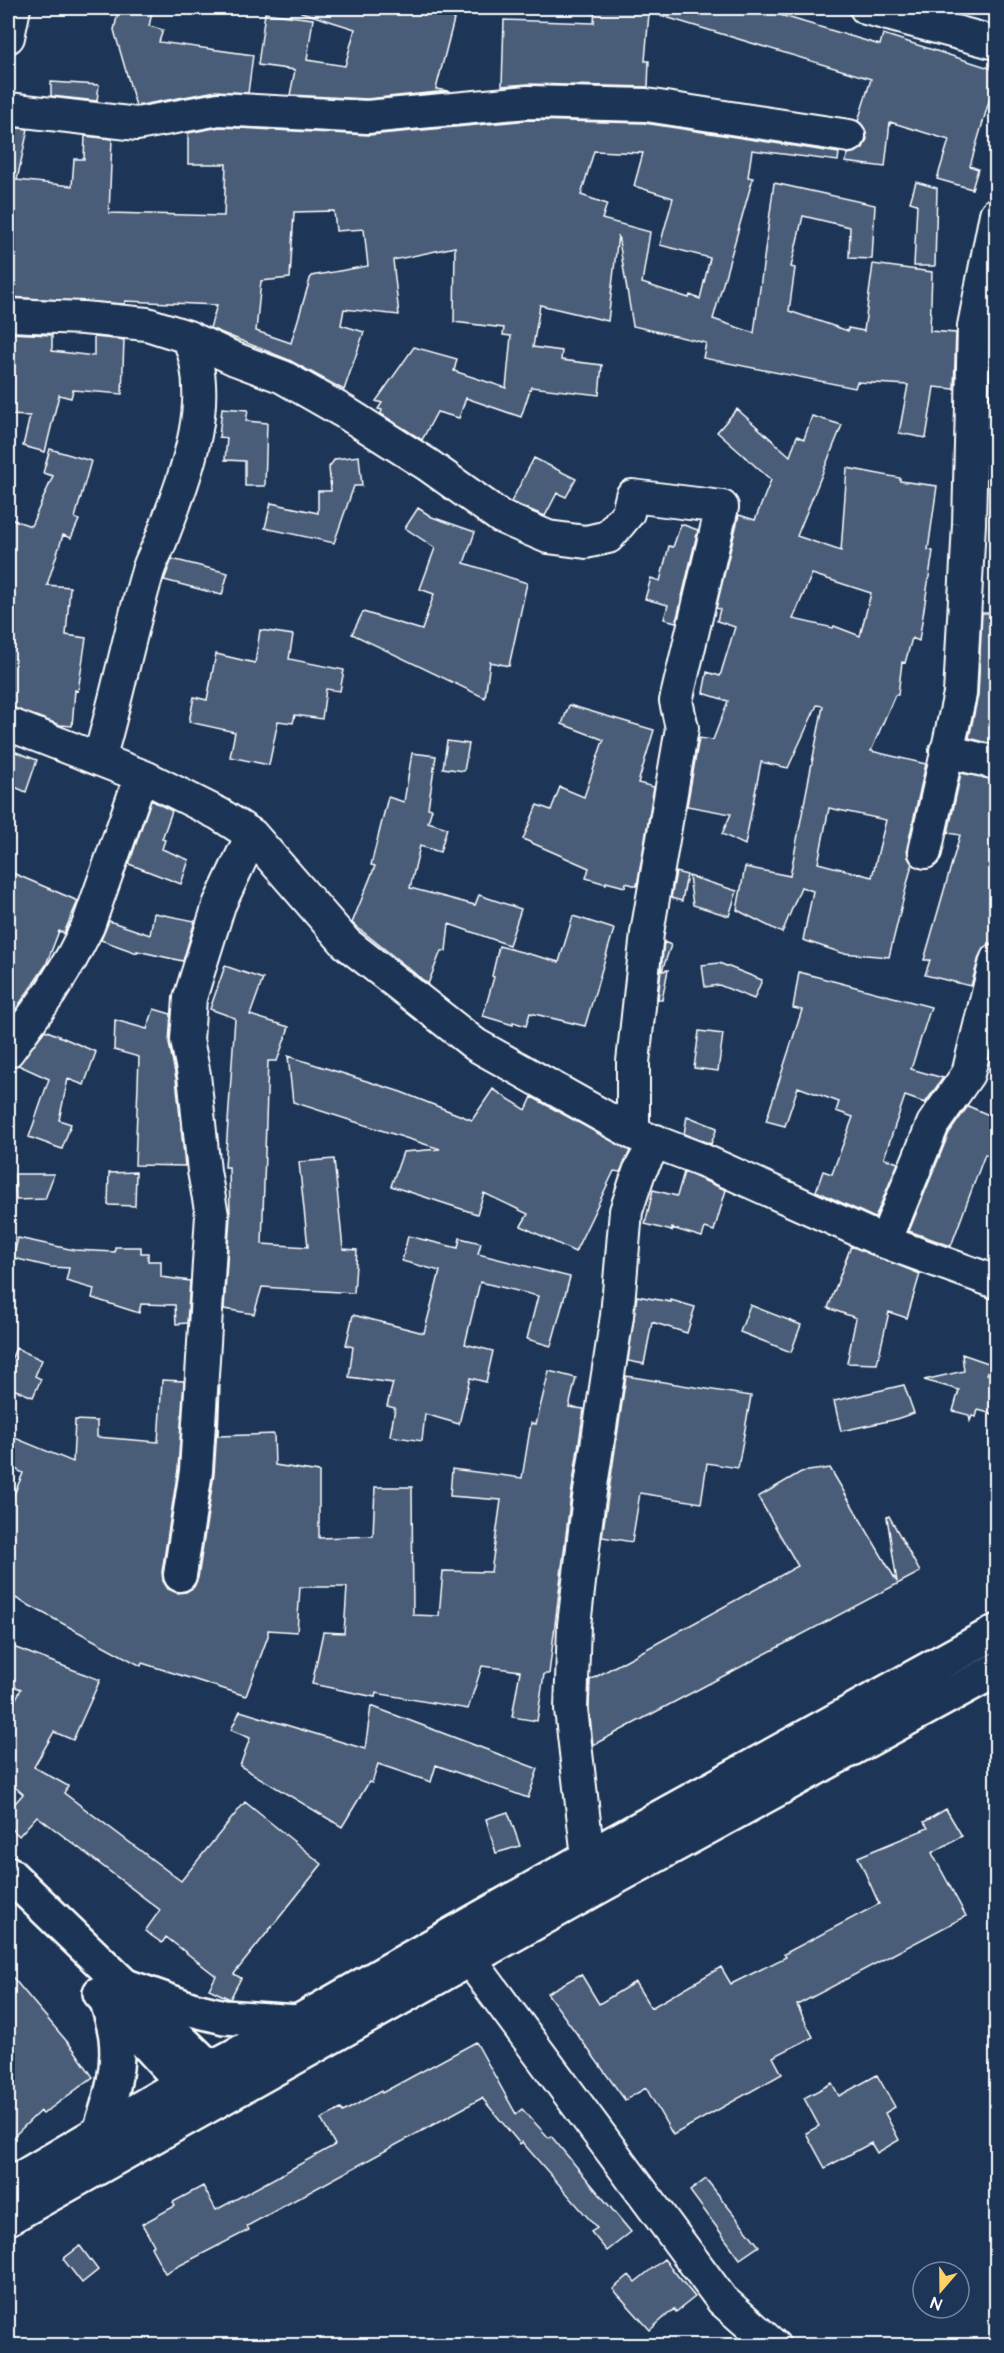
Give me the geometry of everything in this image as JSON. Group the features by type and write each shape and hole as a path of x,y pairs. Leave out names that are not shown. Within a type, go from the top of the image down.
{"main road":[{"path":"8,2186 197,2076 298,2022 588,1857 996,1632"},
{"path":"8,2218 600,1886 996,1670"},
{"path":"8,1873 115,1993 197,2076 230,2095"},
{"path":"8,1905 115,1993 224,2017 298,2022"},
{"path":"100,2131 113,2093 117,2065 115,1993"},
{"path":"197,2076 202,2110"}],"street":[{"path":"8,37 14,8"},
{"path":"866,8 996,43"},
{"path":"8,109 137,124 219,109 367,117 528,102 646,105 849,136"},
{"path":"925,852 960,694 970,489 974,326 996,214"},
{"path":"8,315 83,318 147,324 188,337 235,359 283,377 346,413 428,465 501,517 548,537 586,542 608,537 628,513 632,496 722,507 676,701 682,728 647,933 633,1062 644,1137 639,1172 626,1211 617,1316 588,1505 574,1625 571,1709 588,1857"},
{"path":"99,759 147,571 186,472 197,422 200,383 196,354 188,337"},
{"path":"8,724 141,776 219,814 252,835 346,943 476,1046 644,1137 885,1242 996,1282"},
{"path":"946,751 996,763"},
{"path":"8,1051 50,993 88,926 141,776"},
{"path":"180,1575 196,1471 212,1215 204,1171 194,1075 187,1040 190,998 219,905 252,835"},
{"path":"885,1242 933,1124 968,1074 996,961"},
{"path":"470,1960 722,2300 774,2346"}],"building":[{"path":"119,8 153,8 149,26 163,30 159,42 253,55 248,93 216,91 136,106 114,30"},
{"path":"302,8 457,8 436,89 448,91 367,99 290,95 295,70 258,65 265,13 313,19 307,60 345,66 355,29 301,12"},
{"path":"595,8 649,13 645,61 649,61 648,87 528,84 502,86 504,20 594,23"},
{"path":"652,8 757,8 880,45 883,34 996,70 996,100 990,98 970,166 978,169 972,189 937,179 949,140 890,122 885,167 845,162 848,154 863,148 867,139 865,129 858,121 871,79 652,13"},
{"path":"51,82 99,85 97,101 51,96"},
{"path":"529,120 644,123 839,153 838,161 752,150 748,177 753,178 713,319 754,333 774,183 875,205 872,259 849,258 850,227 803,216 791,267 795,268 789,311 848,331 848,328 864,331 873,264 932,272 930,331 956,333 954,389 934,387 926,438 899,433 908,385 857,382 855,388 703,358 706,343 633,326 618,235 608,321 540,305 533,347 562,351 561,360 602,365 599,395 531,387 521,417 466,398 459,418 437,412 422,440 381,414 382,410 378,409 382,403 376,401 414,347 457,359 454,371 506,388 511,336 503,335 504,328 454,322 455,247 393,260 399,315 344,309 341,325 364,332 344,390 289,360 210,328 217,305 125,301 125,304 8,297 8,179 72,186 74,159 84,159 85,136 112,139 109,213 224,216 226,164 188,164 188,133 220,127 369,135","holes":["594,151 643,153 634,186 673,198 660,245 710,258 700,299 690,295 689,298 642,283 650,232 602,219 607,204 581,195","334,211 336,231 364,229 368,266 311,276 291,343 256,331 261,281 290,278 294,212"]},
{"path":"8,127 28,129 17,180 8,179"},
{"path":"916,182 937,188 935,266 914,266 917,204 910,202"},
{"path":"8,333 52,335 52,351 94,356 94,337 124,340 122,394 73,390 71,398 59,395 45,452 23,446 30,416 8,415"},
{"path":"992,335 996,336 996,379 991,378"},
{"path":"222,408 248,410 246,421 267,423 265,486 245,486 245,461 225,460 227,438 219,437"},
{"path":"737,409 790,456 797,436 804,439 812,416 842,425 797,536 841,551 847,468 900,478 900,481 937,486 928,550 933,551 919,641 912,638 905,663 902,662 898,695 895,695 871,751 926,764 907,848 912,864 889,957 842,953 803,940 813,891 801,887 782,933 737,910 745,867 790,876 823,706 817,705 788,768 761,762 745,845 722,834 731,814 687,806 699,738 713,740 728,701 703,693 707,672 720,676 735,627 717,621 720,609 716,608 739,515 755,520 771,480 717,432","holes":["812,574 871,593 860,636 834,626 833,628 793,619","829,808 886,820 872,877 818,863"]},
{"path":"50,449 91,461 75,518 79,520 71,538 63,535 47,585 70,587 66,635 86,638 78,691 75,690 72,726 60,725 8,706 8,518 31,526 53,476 43,473"},
{"path":"359,456 362,486 354,486 334,543 265,528 271,503 318,513 318,491 331,491 329,467 335,459"},
{"path":"534,458 576,479 566,497 557,493 545,516 511,502"},
{"path":"418,508 432,517 475,532 464,563 527,583 509,666 490,662 485,698 352,634 363,612 422,630 434,594 420,589 435,548 405,528"},
{"path":"681,524 698,530 676,622 664,619 668,605 645,599 651,578 660,581 669,546 673,547"},
{"path":"172,559 228,573 222,595 164,580"},
{"path":"982,613 996,613 996,745 969,738 978,695"},
{"path":"260,630 293,635 289,659 344,670 340,691 326,689 322,719 295,715 293,723 278,721 269,765 230,757 235,732 189,722 194,697 207,700 216,654 255,663"},
{"path":"569,705 654,730 638,783 654,787 637,886 626,883 625,887 586,878 589,868 523,839 537,805 551,810 560,787 584,797 604,740 562,724"},
{"path":"447,741 469,744 464,771 443,768"},
{"path":"8,749 37,760 26,792 8,784"},
{"path":"412,753 436,756 428,808 432,809 428,822 447,828 440,852 420,846 410,888 475,905 479,895 521,909 509,945 449,924 446,951 441,951 428,984 352,923 375,866 371,865 388,797 404,802"},
{"path":"961,773 996,780 996,944 990,944 983,949 971,986 925,975 930,960 924,960 960,835 948,833"},
{"path":"151,800 172,811 162,839 165,840 162,849 189,860 181,884 129,864"},
{"path":"8,871 78,901 64,933 59,931 46,965 8,1021"},
{"path":"676,872 687,875 682,901 671,898"},
{"path":"689,876 737,891 729,916 693,905"},
{"path":"154,913 195,921 183,961 137,951 137,953 101,940 109,921 150,935"},
{"path":"573,916 614,929 585,1026 530,1013 526,1026 513,1022 513,1025 483,1016 494,977 492,976 499,946 559,962"},
{"path":"664,942 671,945 662,971 668,970 662,1000 658,999"},
{"path":"719,963 762,980 754,999 719,985 705,987 702,965"},
{"path":"225,966 263,979 250,1015 289,1027 277,1061 268,1061 262,1244 308,1247 299,1162 334,1159 343,1249 357,1250 354,1293 262,1287 254,1314 224,1309 230,1216 229,1167 225,1167 235,1018 210,1009"},
{"path":"799,972 931,1007 911,1069 943,1078 925,1103 905,1096 884,1158 898,1163 875,1218 816,1191 823,1171 832,1174 853,1117 836,1111 839,1102 798,1087 785,1126 766,1121 802,1010 793,1008"},
{"path":"154,1009 171,1014 169,1043 176,1078 185,1166 135,1165 139,1057 114,1050 115,1020 147,1029"},
{"path":"45,1030 96,1052 84,1085 68,1079 59,1120 71,1124 62,1149 29,1137 49,1079 18,1065"},
{"path":"699,1031 723,1034 718,1071 694,1068"},
{"path":"288,1056 401,1092 472,1120 493,1089 526,1110 532,1097 630,1151 620,1172 614,1171 575,1252 521,1226 528,1214 484,1193 477,1214 391,1186 403,1152 440,1149 293,1102"},
{"path":"968,1106 996,1118 996,1136 989,1156 985,1154 951,1246 909,1231 949,1133"},
{"path":"687,1116 717,1128 711,1144 684,1134"},
{"path":"136,1172 135,1206 108,1205 109,1173"},
{"path":"684,1172 726,1190 714,1231 705,1228 702,1237 672,1228 672,1231 645,1224 653,1190 677,1196"},
{"path":"15,1174 54,1174 45,1199 16,1200"},
{"path":"408,1236 458,1248 460,1238 481,1243 478,1254 570,1277 551,1346 527,1339 538,1296 480,1282 465,1344 493,1351 486,1382 470,1378 459,1424 425,1414 422,1441 390,1436 395,1408 387,1406 393,1383 349,1377 353,1347 346,1345 353,1315 424,1333 440,1271 402,1261"},
{"path":"18,1238 74,1250 115,1252 115,1247 141,1247 141,1253 148,1253 148,1261 161,1261 161,1277 190,1281 187,1323 176,1324 175,1305 141,1304 139,1313 92,1298 94,1289 66,1281 69,1268 51,1267 13,1258"},
{"path":"851,1246 920,1274 907,1318 889,1312 877,1364 847,1363 856,1318 828,1308"},
{"path":"637,1296 671,1302 671,1300 695,1307 687,1333 652,1322 644,1364 628,1361"},
{"path":"750,1305 801,1325 791,1352 740,1332"},
{"path":"16,1348 42,1360 35,1376 41,1379 33,1397 8,1387 8,1367"},
{"path":"962,1354 991,1364 987,1374 996,1377 996,1415 978,1410 976,1417 972,1416 970,1421 969,1415 953,1411 959,1390 924,1380 964,1371"},
{"path":"549,1371 576,1378 569,1407 584,1409 549,1674 544,1674 537,1721 512,1717 520,1671 482,1666 468,1709 376,1693 375,1697 312,1684 323,1632 344,1633 347,1587 300,1587 297,1632 268,1630 268,1636 246,1696 142,1663 141,1666 8,1594 8,1509 23,1473 8,1465 8,1435 73,1462 75,1420 97,1421 97,1437 158,1442 162,1380 184,1381 178,1469 162,1572 163,1581 168,1589 177,1593 186,1592 194,1587 198,1578 214,1474 220,1384 218,1436 274,1434 275,1465 319,1472 319,1538 373,1536 375,1487 412,1487 413,1615 439,1616 443,1571 491,1572 501,1500 450,1496 452,1469 522,1478 531,1423 536,1424"},
{"path":"626,1376 751,1396 738,1468 707,1463 701,1503 640,1493 632,1542 602,1537"},
{"path":"904,1385 914,1413 841,1431 834,1401"},
{"path":"830,1468 897,1582 887,1517 889,1516 920,1572 593,1745 589,1708 590,1680 798,1566 758,1497 801,1472"},
{"path":"8,1645 100,1680 73,1740 54,1732 34,1767 68,1786 64,1793 181,1881 245,1802 322,1864 234,1974 241,1978 230,1999 209,1989 216,1976 166,1937 162,1943 145,1931 160,1910 37,1816 19,1836 8,1825 8,1811 23,1794 8,1781 8,1714 21,1689 8,1684"},
{"path":"371,1706 538,1769 528,1798 436,1765 431,1782 378,1764 372,1783 369,1782 342,1827 240,1766 250,1738 231,1730 240,1711 365,1749"},
{"path":"946,1809 962,1836 932,1853 966,1916 797,2005 813,2037 773,2057 782,2074 673,2135 646,2088 625,2100 547,1993 581,1974 599,2004 635,1982 651,2008 721,1967 731,1984 786,1957 784,1954 879,1904 858,1857 928,1828 924,1822"},
{"path":"508,1812 520,1846 496,1853 486,1819"},
{"path":"8,1972 75,2051 93,2077 43,2114 40,2111 8,2142"},
{"path":"476,2042 516,2114 522,2109 549,2138 551,2136 631,2232 607,2251 591,2232 597,2228 522,2142 520,2144 482,2098 247,2226 249,2230 165,2273 151,2247 154,2245 142,2224 175,2206 173,2202 203,2186 216,2210 335,2145 321,2119 341,2109 343,2112 381,2091 382,2093"},
{"path":"877,2075 895,2107 885,2113 899,2140 877,2153 871,2143 825,2168 806,2133 819,2126 804,2098 832,2083 839,2096"},
{"path":"706,2179 759,2246 740,2259 690,2191"},
{"path":"80,2246 98,2270 82,2283 63,2259"},
{"path":"664,2259 695,2297 676,2312 674,2309 650,2330 613,2289 629,2275 635,2282"}]}
